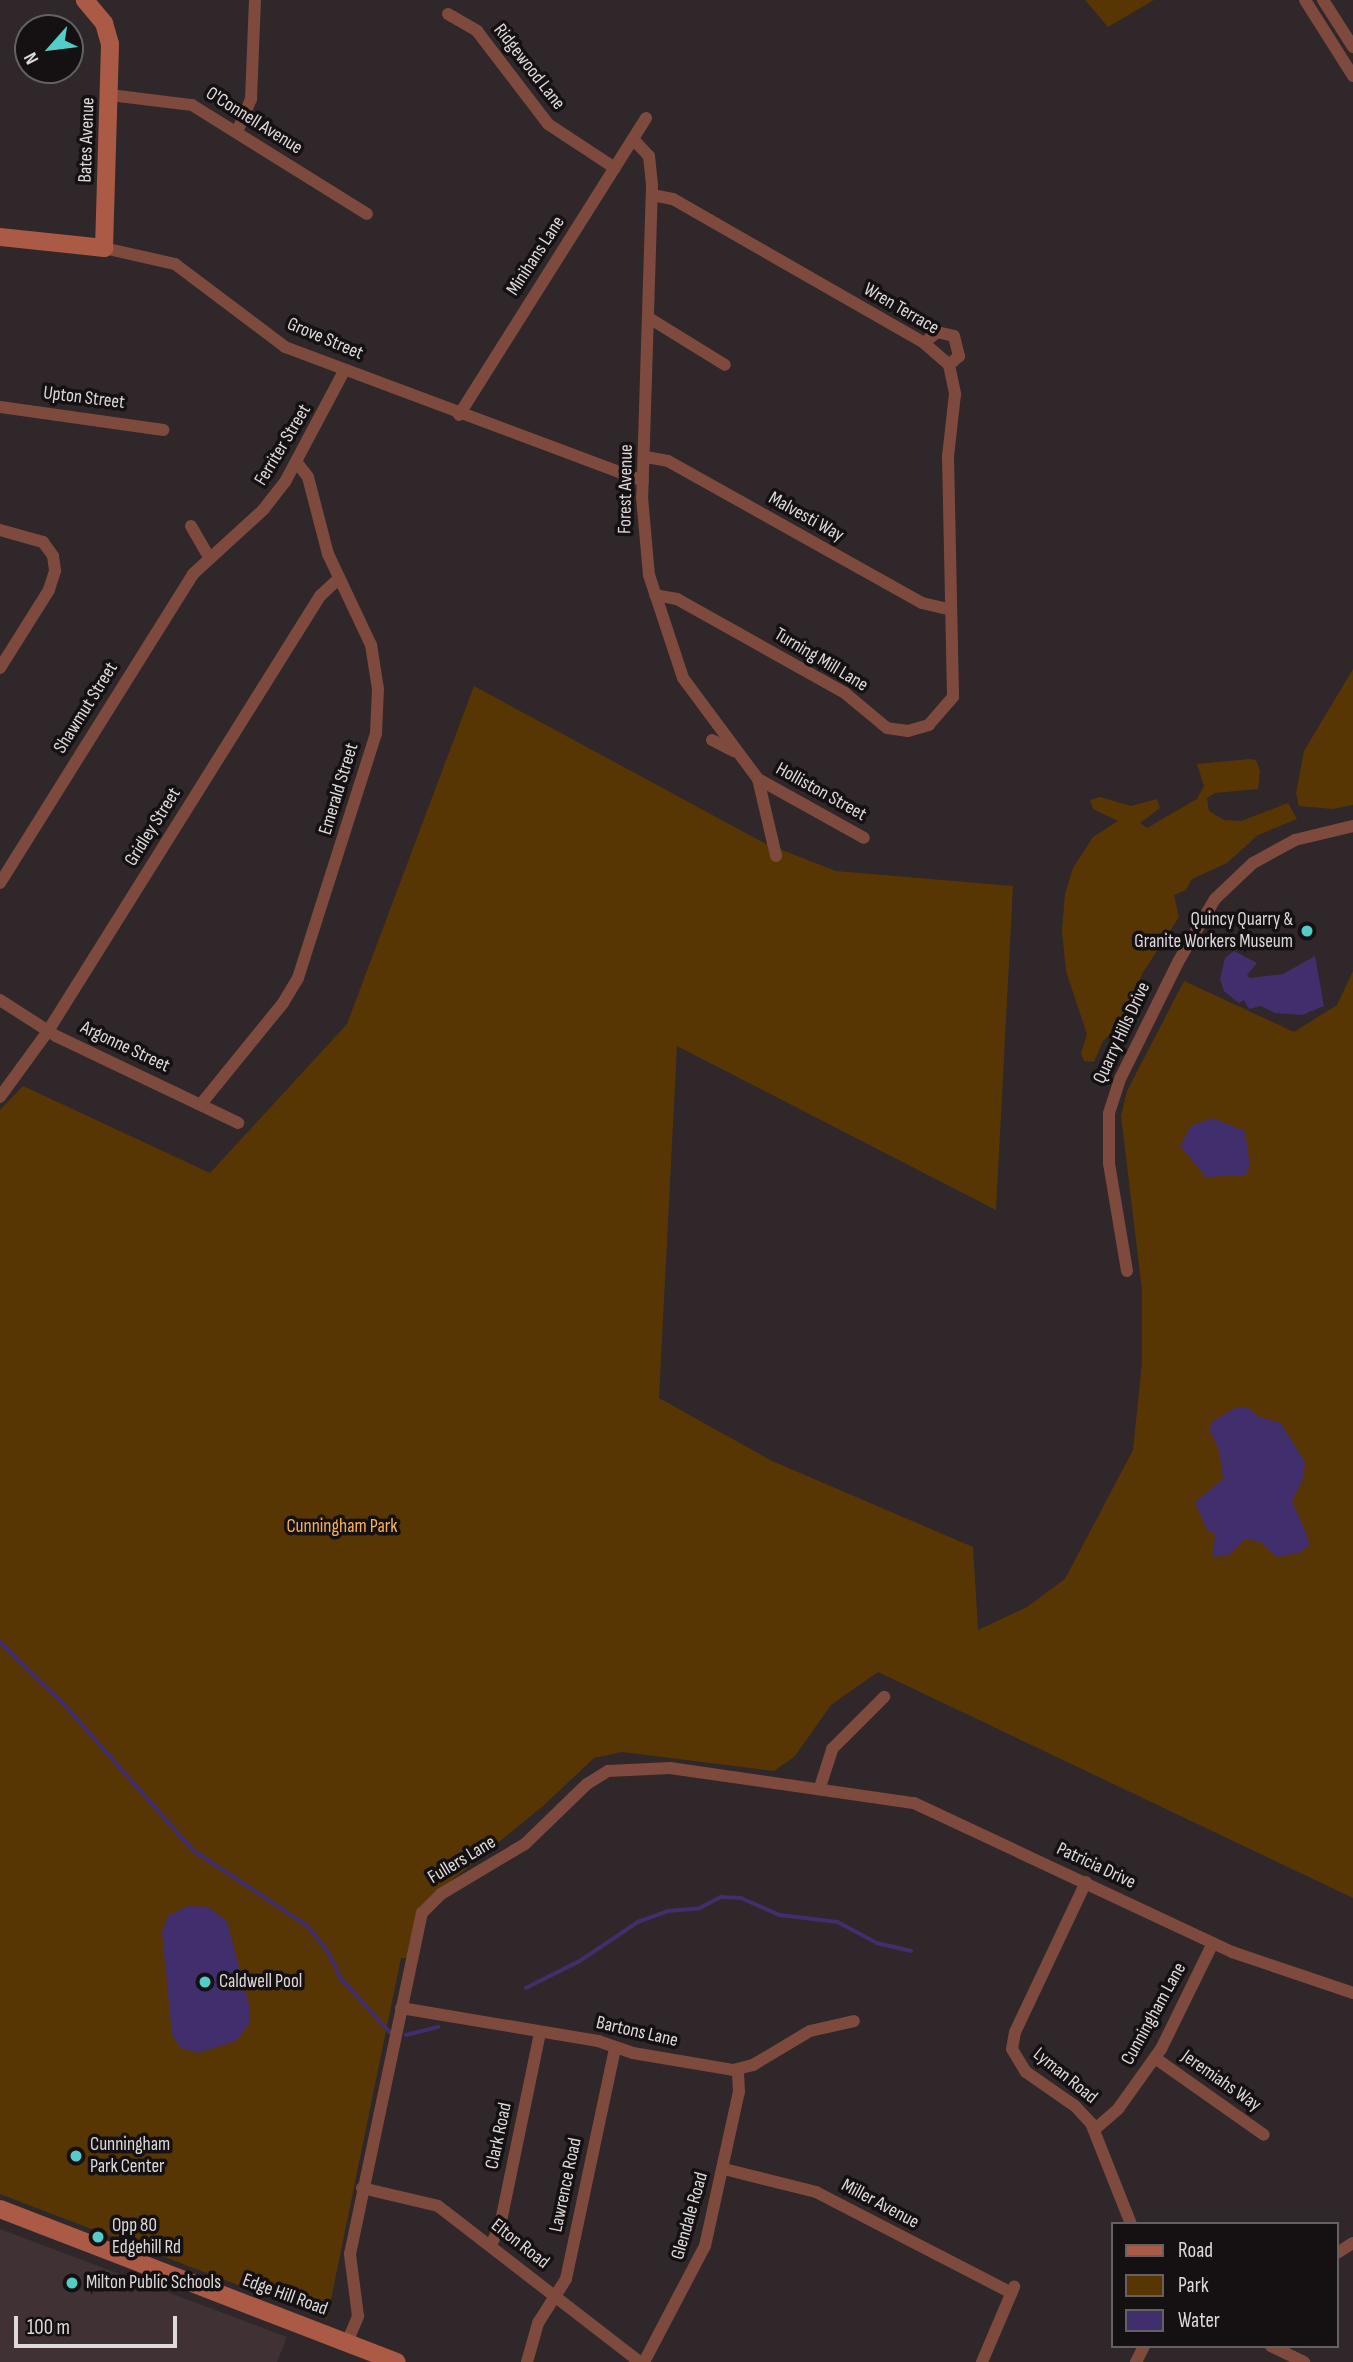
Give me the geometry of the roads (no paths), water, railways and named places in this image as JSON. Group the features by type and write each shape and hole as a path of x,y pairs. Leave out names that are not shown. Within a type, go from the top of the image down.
{"street":[{"name":"Bates Avenue","path":"85,0 109,35 110,95 104,248"},
{"path":"237,132 251,99 255,0"},
{"path":"1305,0 1353,76"},
{"path":"1324,0 1353,47"},
{"name":"Ridgewood Lane","path":"448,15 478,31 548,124 615,168"},
{"name":"O'Connell Avenue","path":"110,95 186,103 367,214"},
{"name":"Minihans Lane","path":"459,415 646,118"},
{"name":"Forest Avenue","path":"633,139 649,156 652,195 646,457 643,481 645,552 655,596 683,678 758,779 776,856"},
{"name":"Wren Terrace","path":"652,195 673,199 924,343 949,365"},
{"name":"Grove Street","path":"0,237 104,248 175,264 274,341 459,415 643,481"},
{"path":"649,318 725,365"},
{"path":"924,343 937,332 954,336 959,356 949,365 955,394 948,456 949,609"},
{"name":"Ferriter Street","path":"208,556 270,503 297,463 344,371"},
{"name":"Upton Street","path":"0,407 163,430"},
{"name":"Malvesti Way","path":"646,457 668,461 922,603 949,609"},
{"name":"Emerald Street","path":"201,1104 283,1003 298,978 374,744 378,700 373,656 363,624 339,578 306,472 297,463"},
{"path":"191,526 208,556"},
{"path":"0,530 43,542 53,556 55,571 49,590 0,668"},
{"name":"Shawmut Street","path":"0,883 208,556"},
{"name":"Gridley Street","path":"0,1097 48,1031 320,596 339,578"},
{"name":"Turning Mill Lane","path":"655,596 677,599 852,698 881,724 901,731 936,721 953,697 949,609"},
{"path":"712,740 737,753"},
{"name":"Holliston Street","path":"758,779 864,838"},
{"name":"Quarry Hills Drive","path":"1127,1271 1110,1175 1109,1113 1117,1086 1178,962 1215,899 1253,863 1285,844 1353,826"},
{"name":"Argonne Street","path":"0,1000 48,1031 238,1123"},
{"path":"820,1787 832,1749 884,1697"},
{"name":"Fullers Lane","path":"348,2340 358,2316 349,2266 362,2188 420,1920 430,1903 516,1850 602,1774 650,1766 820,1787"},
{"name":"Patricia Drive","path":"820,1787 914,1803 1213,1943 1268,1966 1353,1993"},
{"name":"Lyman Road","path":"1086,1882 1015,2032 1012,2049 1026,2072 1075,2106 1094,2130 1131,2222"},
{"name":"Cunningham Lane","path":"1094,2130 1118,2109 1155,2058 1213,1943"},
{"name":"Bartons Lane","path":"401,2008 738,2070"},
{"path":"738,2070 803,2034 854,2021"},
{"name":"Clark Road","path":"491,2245 500,2226 540,2032"},
{"name":"Lawrence Road","path":"527,2362 534,2331 566,2279 615,2048"},
{"name":"Jeremiahs Way","path":"1155,2058 1264,2135"},
{"name":"Glendale Road","path":"642,2362 699,2260 724,2169 739,2092 738,2070"},
{"name":"Miller Avenue","path":"724,2169 808,2188 1013,2290 982,2362"},
{"name":"Elton Road","path":"362,2188 433,2203 642,2362"},
{"name":"Edge Hill Road","path":"0,2209 348,2340 397,2362"},
{"path":"1283,2354 1304,2362"}],"water":[{"path":"1234,951 1257,963 1247,975 1250,978 1283,974 1315,956 1324,1006 1302,1015 1275,1013 1261,1006 1249,1009 1244,1000 1239,1003 1224,991 1220,979 1225,958"},
{"path":"1212,1118 1245,1131 1250,1166 1245,1175 1206,1177 1180,1146 1191,1126"},
{"path":"1237,1407 1248,1407 1259,1417 1281,1423 1305,1462 1303,1479 1292,1501 1308,1537 1309,1546 1298,1553 1277,1557 1260,1542 1245,1539 1229,1555 1213,1557 1215,1534 1207,1530 1195,1502 1223,1479 1219,1450 1209,1429 1213,1421"},
{"name":"Caldwell Pool","path":"188,1906 208,1907 227,1921 250,2009 249,2024 236,2041 198,2053 181,2048 172,2035 162,1932 168,1916"}],"waterway":[{"path":"0,1642 64,1704 193,1850 308,1926 329,1953 341,1978 390,2032"},
{"path":"526,1988 580,1961 638,1922 668,1911 700,1908 721,1897 741,1898 780,1915 838,1922 877,1943 911,1951"},
{"path":"406,2035 438,2027"}],"place":[{"name":"Quincy Quarry & Granite Workers Museum","path":"1307,931"},
{"name":"Caldwell Pool","path":"205,1982"},
{"name":"Cunningham Park Center","path":"76,2156"},
{"name":"Opp 80 Edgehill Rd","path":"98,2237"},
{"name":"Milton Public Schools","path":"72,2283"}],"park label":[{"name":"Cunningham Park","path":"342,1527"}]}
